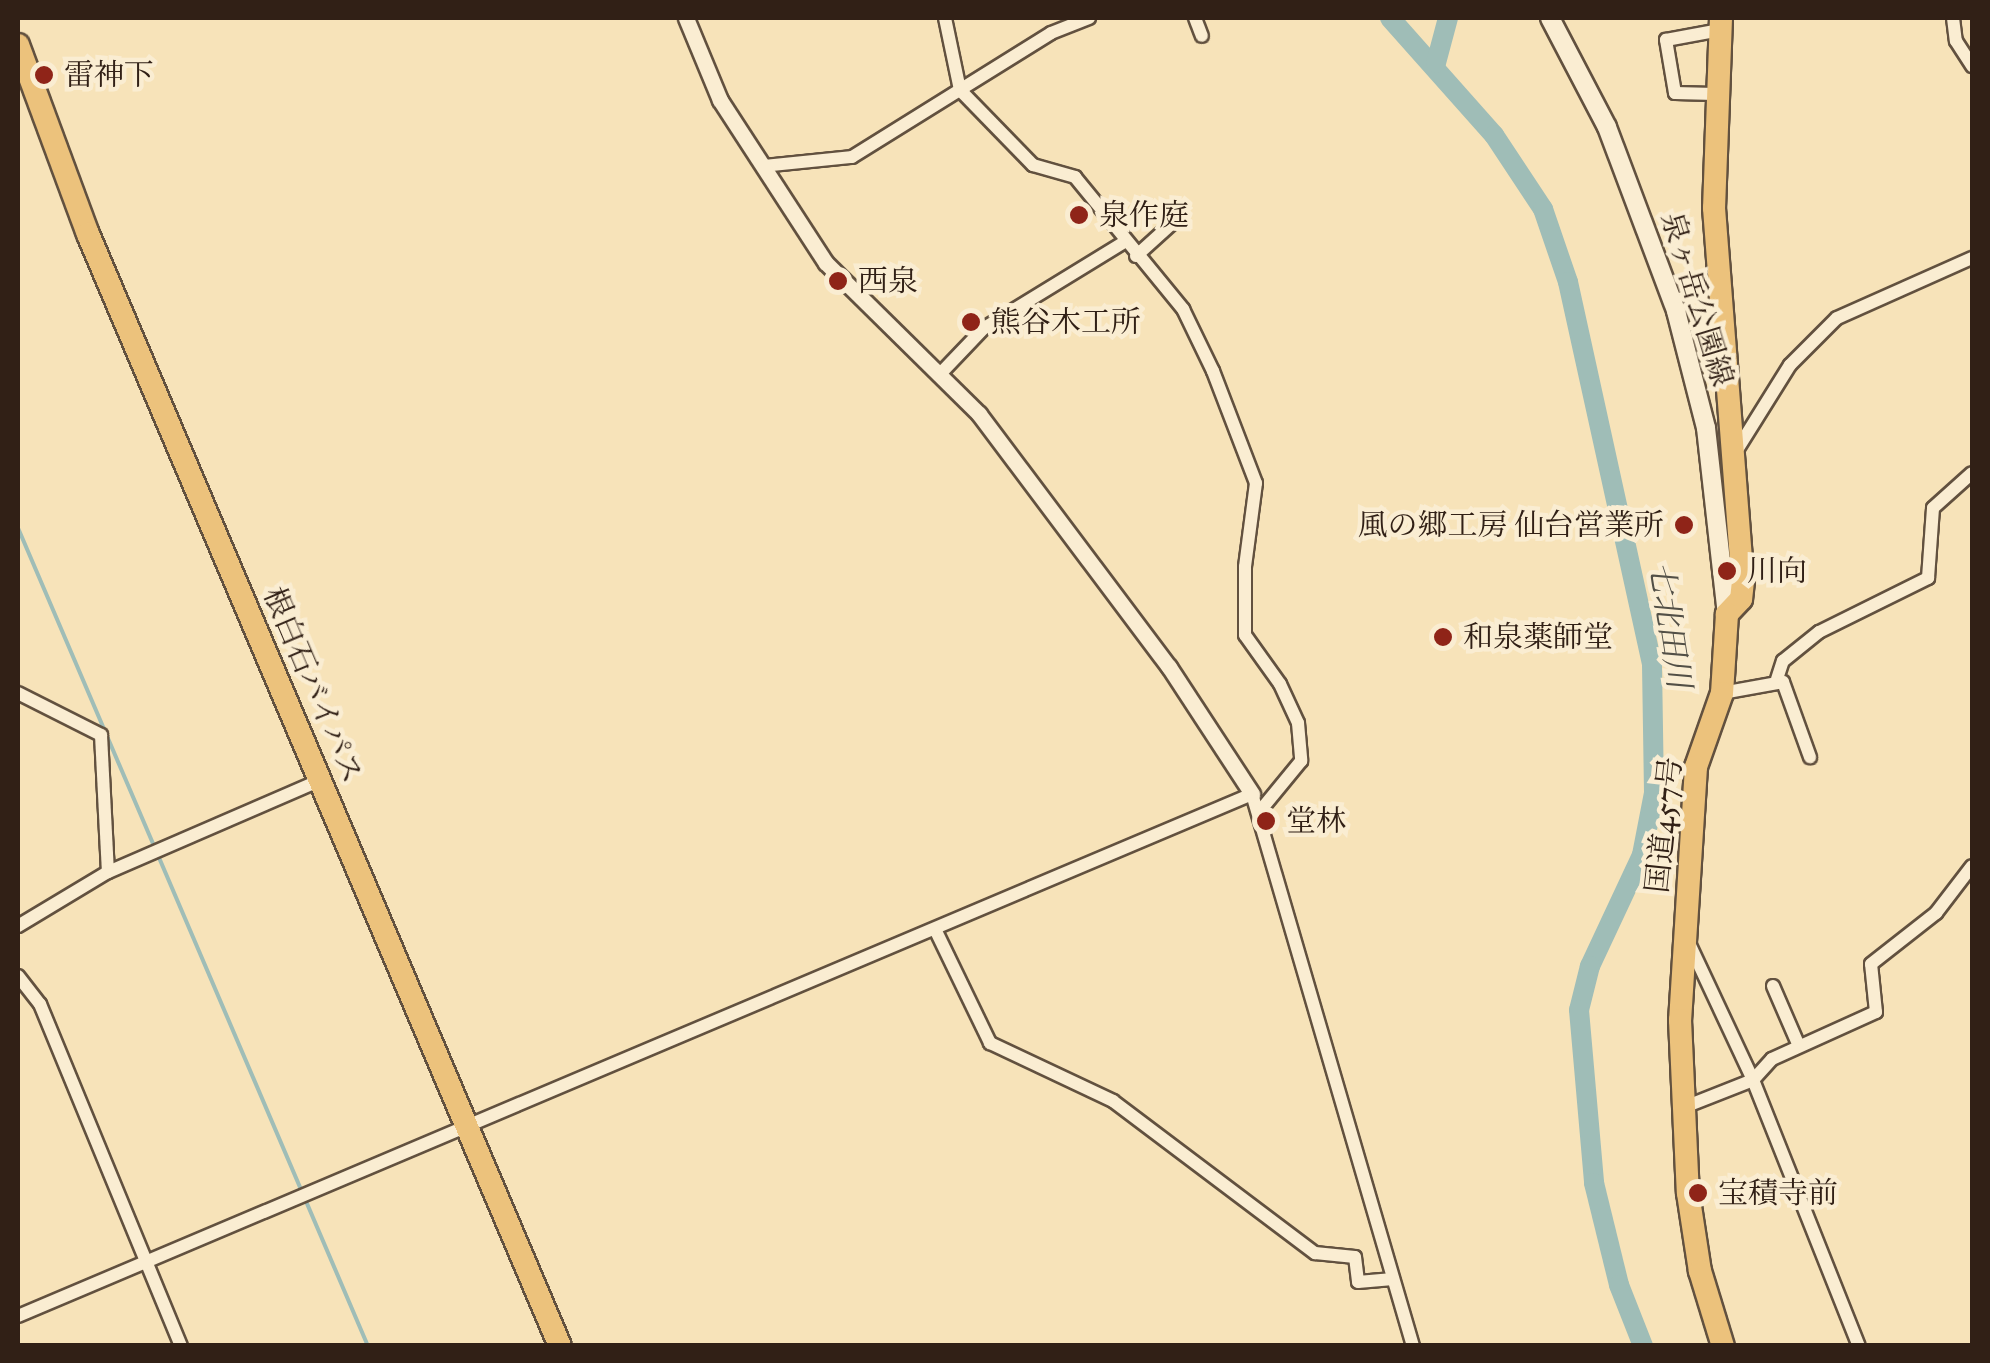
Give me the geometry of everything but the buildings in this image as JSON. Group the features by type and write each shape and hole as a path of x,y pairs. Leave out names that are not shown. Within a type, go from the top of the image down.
{"highway":[{"name":"国道457号","path":"1721,24 1715,94 1714,208 1743,580 1741,599 1728,614 1722,694 1696,767 1685,937 1682,1108 1700,1270 1723,1346"},
{"name":"根白石バイパス","path":"18,46 88,234 560,1346"}],"main road":[{"name":"泉ヶ岳公園線","path":"1550,18 1607,127 1676,311 1706,428 1728,614"}],"street":[{"path":"686,18 720,100 835,275 941,373 996,435 1169,667 1252,794 1413,1346"},
{"path":"945,18 960,90 1034,165 1075,177 1136,256 1183,308 1256,482 1245,567 1245,636 1298,724 1301,761 1260,811"},
{"path":"762,166 852,157 1051,33 1089,18"},
{"path":"1195,18 1202,36"},
{"path":"1953,18 1956,41 1972,66"},
{"path":"1715,94 1675,93 1666,40 1721,24"},
{"path":"1136,256 1178,218"},
{"path":"941,373 984,328 1126,241"},
{"path":"1735,453 1790,365 1837,318 1972,258"},
{"path":"1810,757 1777,679 1782,661 1819,632 1928,578 1933,508 1972,472"},
{"path":"1722,694 1777,679"},
{"path":"18,693 101,735 108,872"},
{"path":"18,926 108,872 321,780"},
{"path":"18,1316 1252,794"},
{"path":"1682,1108 1752,1080 1772,1059 1876,1012 1872,964 1936,913 1972,866"},
{"path":"935,930 990,1042 1113,1100 1315,1253 1354,1257 1358,1282 1393,1279"},
{"path":"1685,937 1694,944 1752,1080 1859,1346"},
{"path":"18,976 40,1004 181,1346"},
{"path":"1773,986 1799,1046"}],"waterway":[{"name":"七北田川","path":"1390,18 1494,135 1543,209 1568,282 1652,665 1654,793 1642,855 1590,966 1579,1010 1594,1183 1619,1285 1643,1346"},
{"path":"1436,63 1448,18"},
{"path":"18,528 368,1346"}],"place":[{"name":"雷神下","path":"44,75"},
{"name":"泉作庭","path":"1079,215"},
{"name":"西泉","path":"838,281"},
{"name":"熊谷木工所","path":"971,322"},
{"name":"風の郷工房 仙台営業所","path":"1684,525"},
{"name":"川向","path":"1727,571"},
{"name":"和泉薬師堂","path":"1443,637"},
{"name":"堂林","path":"1266,821"},
{"name":"宝積寺前","path":"1698,1193"}]}
